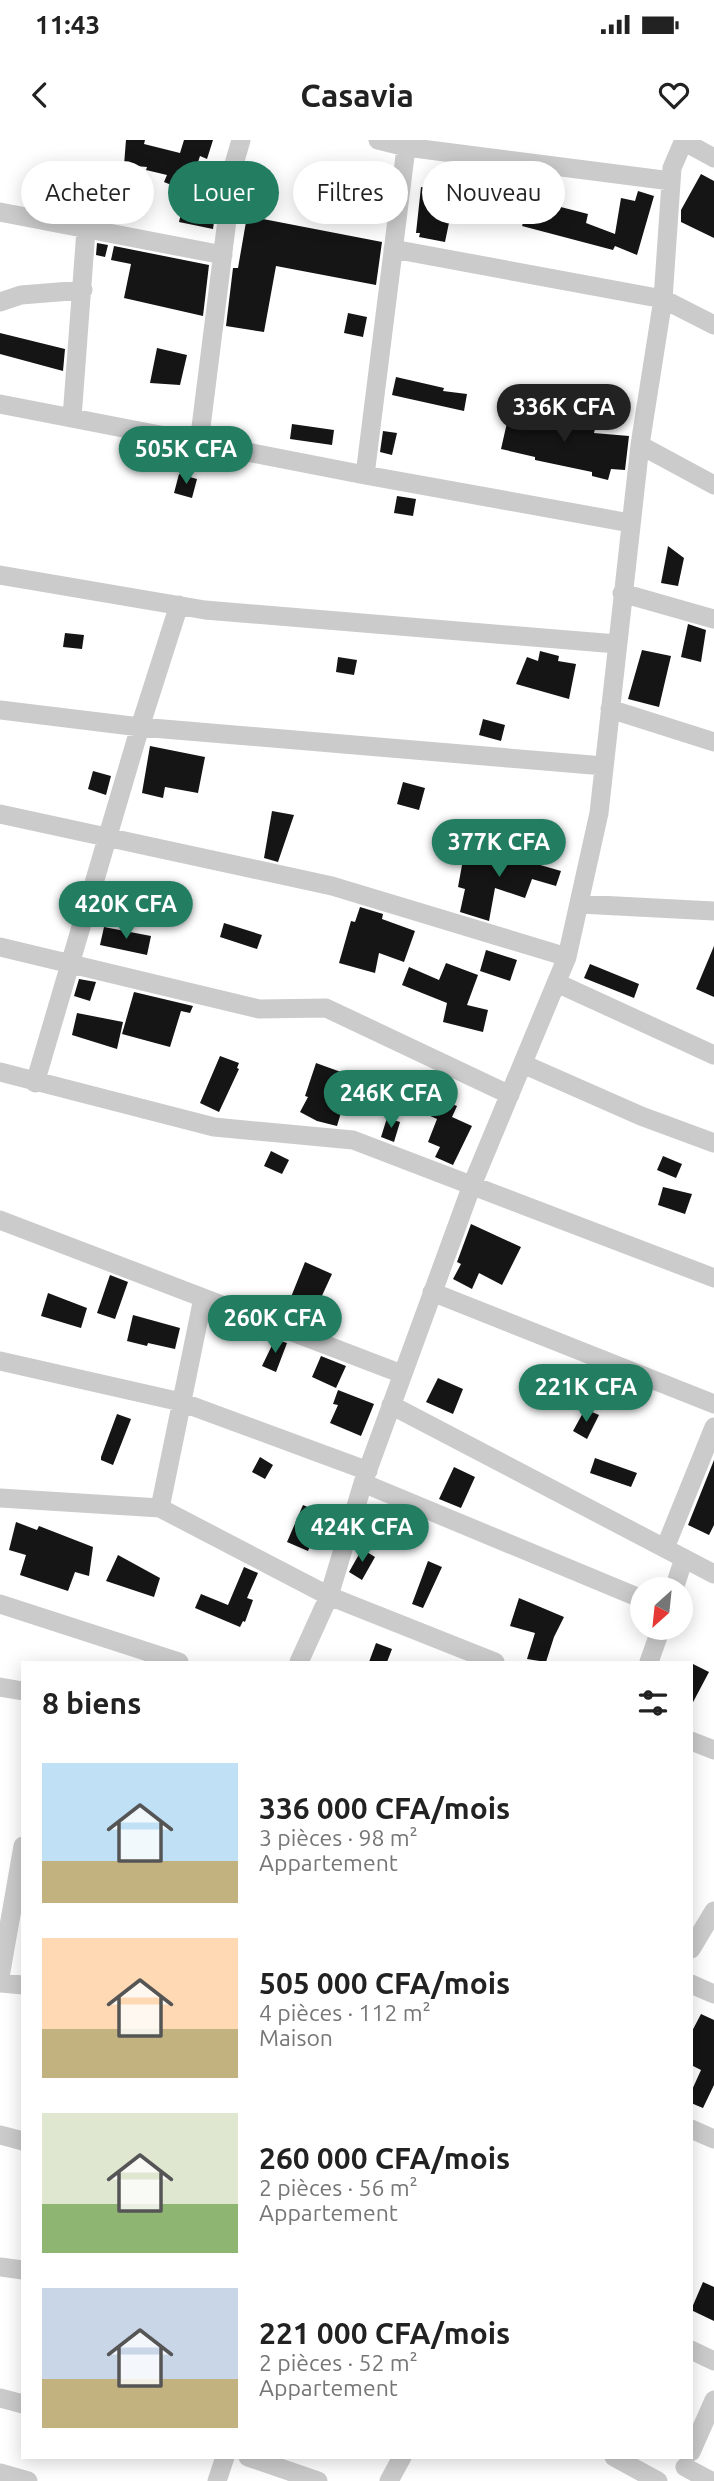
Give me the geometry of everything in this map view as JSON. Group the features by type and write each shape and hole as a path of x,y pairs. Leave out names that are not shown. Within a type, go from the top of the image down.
{"street":[{"path":"199,443 234,164 241,140"},
{"path":"378,140 671,181"},
{"path":"299,1661 329,1596 365,1477 472,1185 567,957 599,813 630,523 663,299 671,168 683,141 714,158"},
{"path":"365,475 406,144"},
{"path":"0,212 223,256"},
{"path":"72,418 86,230"},
{"path":"393,249 663,299 714,325"},
{"path":"0,302 21,295 83,290"},
{"path":"0,404 630,523"},
{"path":"640,445 714,485"},
{"path":"0,575 205,610 617,643"},
{"path":"622,593 714,619"},
{"path":"35,1083 140,727 179,605"},
{"path":"610,709 714,741"},
{"path":"0,710 140,727 604,766"},
{"path":"0,814 332,886 567,957"},
{"path":"579,904 714,911"},
{"path":"0,947 259,1009 326,1008 510,1095"},
{"path":"556,983 714,1055"},
{"path":"523,1063 641,1116 714,1143"},
{"path":"0,1072 214,1128 353,1140 714,1278"},
{"path":"0,1220 402,1374"},
{"path":"432,1292 714,1404"},
{"path":"160,1508 202,1298"},
{"path":"0,1361 181,1402 365,1477 630,1594"},
{"path":"391,1405 714,1574"},
{"path":"665,1548 714,1427"},
{"path":"0,1498 160,1508 329,1596 492,1661"},
{"path":"678,1577 684,1558"},
{"path":"0,1604 176,1661"},
{"path":"649,1661 657,1640"},
{"path":"0,1687 21,1691"},
{"path":"693,1742 714,1750"},
{"path":"0,1977 21,1858"},
{"path":"693,1946 713,1916"},
{"path":"0,1983 21,1985"},
{"path":"693,1985 714,1994"},
{"path":"693,2130 714,2139"},
{"path":"0,2135 21,2140"},
{"path":"0,2267 21,2270"},
{"path":"693,2351 714,2361"},
{"path":"0,2398 21,2403"},
{"path":"693,2448 714,2400"},
{"path":"217,2481 223,2459"},
{"path":"254,2459 318,2481"},
{"path":"390,2481 401,2459"},
{"path":"618,2459 658,2481"},
{"path":"686,2464 711,2481"},
{"path":"0,2473 28,2481"}],"building":[{"path":"126,140 145,140 144,144 180,153 184,140 213,140 207,159 200,156 198,161 168,161 168,184 164,182 167,175 154,172 154,161 124,161"},
{"path":"701,174 714,181 714,238 681,222 681,210"},
{"path":"421,187 422,224 449,224 445,242 419,237 420,233 416,233"},
{"path":"638,191 654,196 637,255 615,246 613,250 522,226 565,224 565,208 588,214 586,223 615,234 621,198 635,201"},
{"path":"279,222 382,242 376,285 276,266 264,332 226,326 233,268 238,268 246,224"},
{"path":"189,224 214,224 213,229"},
{"path":"97,243 108,245 105,257 96,255"},
{"path":"114,246 209,265 203,316 124,298 131,264 111,260"},
{"path":"348,313 367,317 363,337 344,333"},
{"path":"0,333 65,349 63,371 0,354"},
{"path":"157,348 187,355 180,385 150,383"},
{"path":"396,377 444,388 443,391 467,394 464,411 392,395"},
{"path":"511,405 533,411 532,415 595,429 594,433 629,436 625,470 611,469 608,480 592,476 592,472 535,460 535,457 501,449"},
{"path":"292,424 334,430 332,445 290,439"},
{"path":"383,431 397,433 392,455 380,452"},
{"path":"179,474 197,479 192,498 174,493"},
{"path":"397,496 416,499 413,516 394,513"},
{"path":"668,546 684,558 678,586 661,583"},
{"path":"688,624 706,630 701,662 681,657"},
{"path":"65,633 84,635 82,649 63,647"},
{"path":"642,650 671,656 659,707 628,699"},
{"path":"540,651 559,656 558,661 576,664 569,699 516,684 527,657 538,661"},
{"path":"338,657 357,660 354,675 336,672"},
{"path":"483,719 505,725 501,741 479,735"},
{"path":"150,746 205,757 198,793 165,787 163,798 142,793"},
{"path":"93,771 111,776 106,795 88,789"},
{"path":"403,782 425,788 419,810 397,804"},
{"path":"272,811 294,815 278,862 264,858"},
{"path":"508,844 524,845 523,860 561,871 556,886 532,879 525,898 495,888 489,921 460,912 465,889 458,887 464,854 506,860"},
{"path":"360,907 383,914 382,919 415,931 404,962 379,953 375,973 339,963 351,921 355,922"},
{"path":"224,923 262,935 257,949 220,937"},
{"path":"104,927 151,936 147,955 100,945"},
{"path":"714,946 714,997 696,989"},
{"path":"486,950 517,960 510,981 480,971"},
{"path":"446,963 478,975 467,1005 488,1010 483,1032 443,1022 447,1003 402,985 409,967 439,980"},
{"path":"590,964 639,984 634,998 584,978"},
{"path":"79,979 96,982 90,1001 74,996"},
{"path":"134,992 193,1006 190,1013 181,1011 170,1047 122,1034"},
{"path":"77,1013 123,1022 117,1049 72,1035"},
{"path":"220,1056 239,1063 239,1069 219,1112 200,1103"},
{"path":"316,1063 352,1076 337,1126 317,1121 300,1112 308,1097 305,1096"},
{"path":"405,1082 438,1093 436,1098 457,1106 452,1117 472,1126 453,1165 435,1157 440,1147 428,1142 437,1119 397,1101"},
{"path":"387,1118 400,1122 394,1142 381,1137"},
{"path":"271,1151 289,1160 282,1174 264,1166"},
{"path":"663,1156 682,1164 676,1178 657,1170"},
{"path":"663,1187 692,1194 685,1214 658,1205"},
{"path":"471,1224 521,1247 502,1285 479,1273 472,1289 453,1279 461,1264 457,1262"},
{"path":"305,1262 332,1274 314,1313 289,1302"},
{"path":"110,1275 128,1282 115,1319 97,1313"},
{"path":"48,1293 87,1308 81,1328 41,1316"},
{"path":"133,1315 180,1328 175,1349 127,1341"},
{"path":"275,1339 287,1343 276,1372 262,1366"},
{"path":"321,1356 346,1366 336,1388 312,1377"},
{"path":"438,1378 463,1389 453,1414 426,1402"},
{"path":"338,1390 374,1404 361,1436 330,1423 338,1405 333,1404"},
{"path":"585,1409 599,1415 587,1439 573,1431"},
{"path":"117,1414 131,1419 113,1465 101,1460 101,1457"},
{"path":"260,1457 273,1465 265,1479 252,1472"},
{"path":"595,1458 637,1473 631,1487 590,1473"},
{"path":"714,1460 714,1525 709,1535 688,1525"},
{"path":"454,1467 475,1477 461,1508 439,1499"},
{"path":"303,1505 324,1514 308,1551 287,1542"},
{"path":"16,1522 37,1530 39,1526 93,1547 89,1576 75,1572 68,1591 20,1575 26,1555 9,1550"},
{"path":"362,1549 375,1557 362,1580 349,1572"},
{"path":"118,1555 160,1578 154,1597 106,1581"},
{"path":"428,1561 442,1567 423,1608 412,1604"},
{"path":"244,1567 258,1573 247,1598 253,1600 245,1622 243,1621 240,1627 195,1608 201,1594 228,1605"},
{"path":"519,1598 564,1617 546,1661 527,1659 535,1633 510,1626"},
{"path":"376,1643 392,1649 387,1661 369,1661"},
{"path":"693,1664 709,1672 693,1702"},
{"path":"701,2014 714,2020 714,2085 703,2108 693,2104 693,2088 701,2070 693,2066 693,2029"},
{"path":"703,2282 714,2287 714,2321 693,2311"}]}
